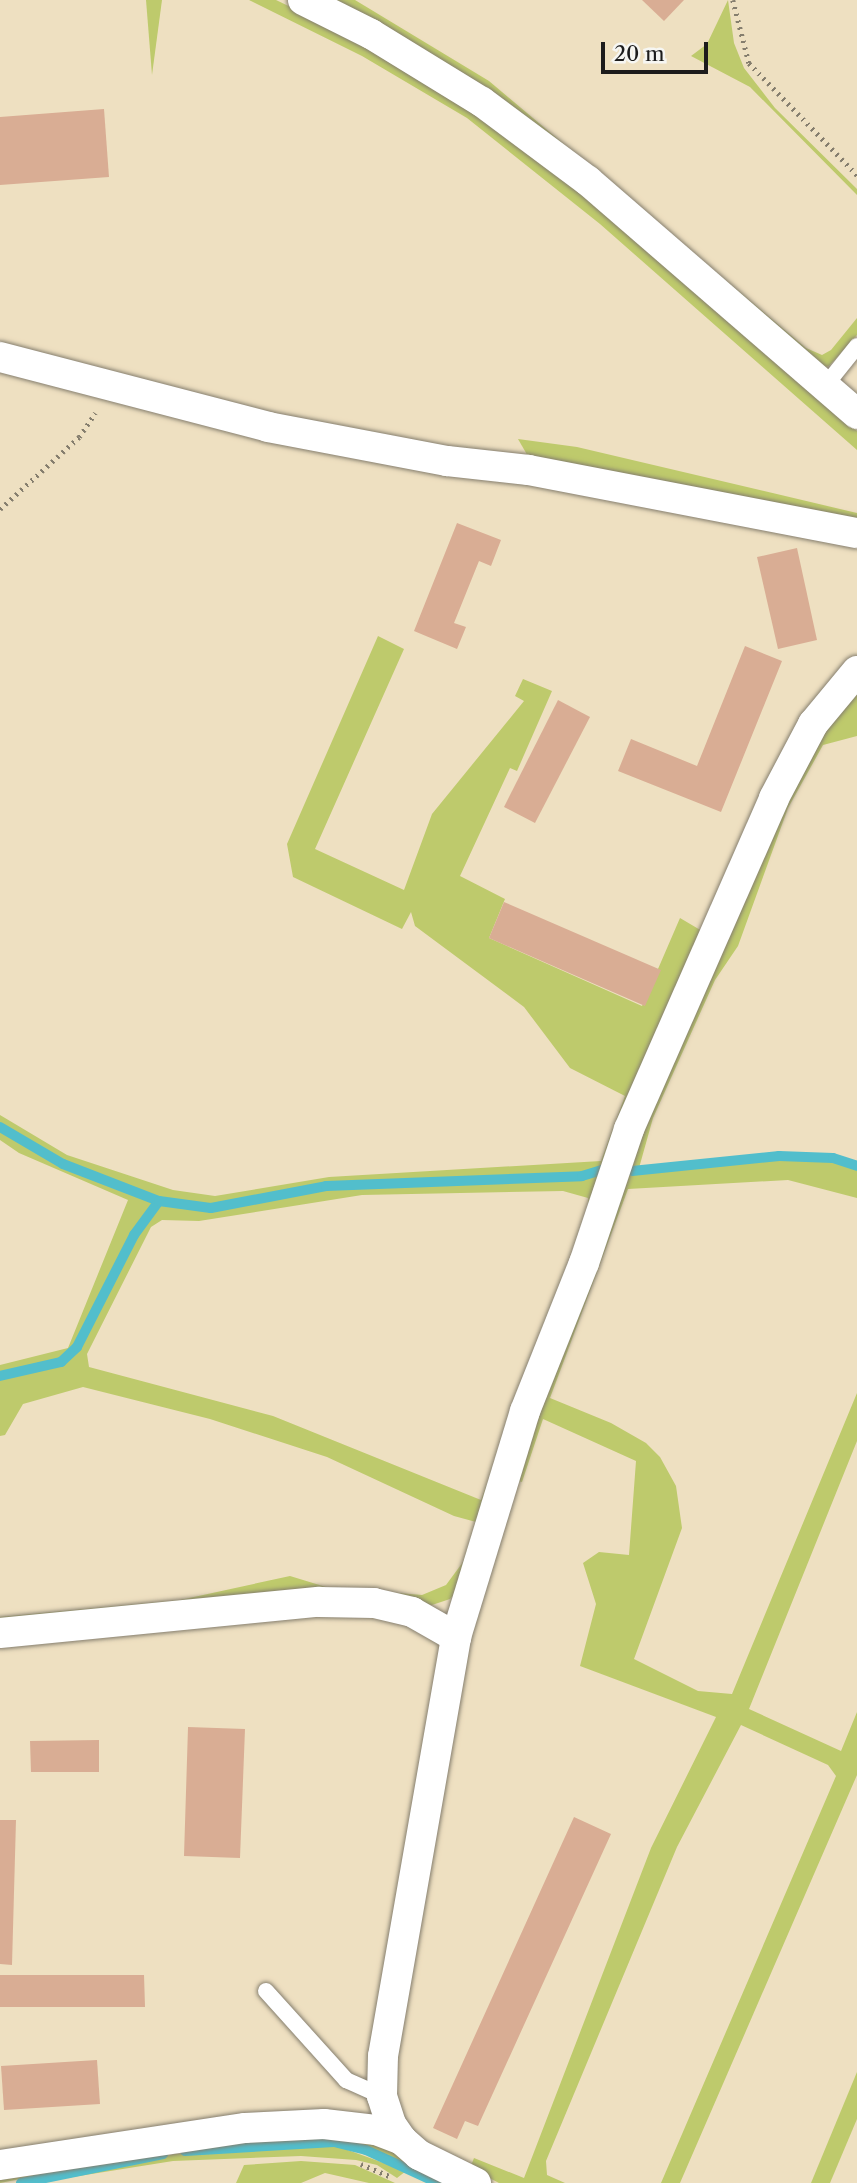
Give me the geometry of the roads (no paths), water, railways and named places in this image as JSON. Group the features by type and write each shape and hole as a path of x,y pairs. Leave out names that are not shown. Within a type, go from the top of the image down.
{"street":[{"path":"303,0 371,34 482,102 588,181 857,414"},
{"path":"0,357 268,427 447,461 529,470 857,533"},
{"path":"410,2147 391,2124 382,2096 383,2056 456,1637 525,1410 584,1263 629,1129 774,798 813,724 857,671"},
{"path":"0,1633 319,1602 374,1604 412,1612 456,1637"},
{"path":"0,2165 244,2128 324,2124 376,2130 476,2183"}],"lane":[{"path":"825,386 857,346"},
{"path":"266,1991 346,2080 382,2096"}],"waterway":[{"path":"0,1127 63,1164 159,1201"},
{"path":"632,1171 779,1156 833,1158 857,1166"},
{"path":"0,1376 61,1362 77,1347 134,1235 159,1201 211,1208 326,1186 582,1176 605,1169"},
{"path":"185,2151 334,2142 366,2150 438,2183"},
{"path":"21,2183 163,2154"}]}
